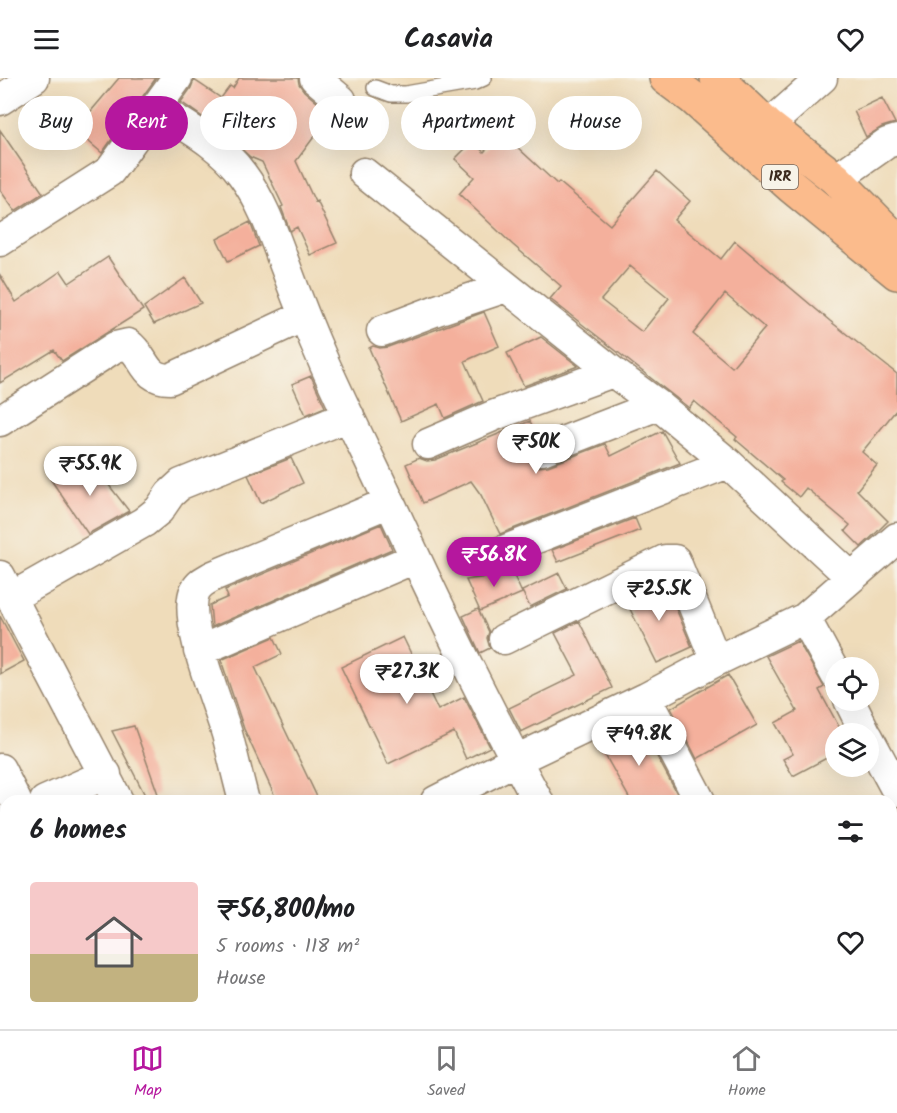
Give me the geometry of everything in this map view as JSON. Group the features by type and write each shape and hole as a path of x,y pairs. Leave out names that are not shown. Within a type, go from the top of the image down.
{"highway":[{"name":"IRR","path":"666,78 693,98 792,187 897,273"},
{"name":"IRR","path":"717,78 768,126 836,179 897,241"}],"street":[{"path":"0,100 34,78"},
{"path":"165,96 177,78"},
{"path":"315,78 335,96"},
{"path":"768,126 822,78"},
{"path":"188,128 226,156 242,173 253,190 273,234 304,316 415,558 476,686 535,795"},
{"path":"836,179 887,143 897,140"},
{"path":"0,241 110,171 126,150"},
{"path":"364,173 728,463 851,577"},
{"path":"382,332 437,310 506,287"},
{"path":"0,422 115,347 128,344 134,348 151,373 162,379 170,379 304,316"},
{"path":"428,444 613,372"},
{"path":"542,450 658,405"},
{"path":"115,795 6,587 144,522 159,510 170,494 186,481 349,416"},
{"path":"475,562 728,463"},
{"path":"242,795 226,732 199,651 193,604 195,591 202,583 224,571 390,502"},
{"path":"448,795 805,618 897,538"},
{"path":"199,651 415,558"},
{"path":"504,639 665,560 675,561 716,661"},
{"path":"805,618 826,657"},
{"path":"646,698 697,795"},
{"path":"879,757 897,791"},
{"path":"0,769 13,795"},
{"path":"59,795 106,774"}],"lane":[{"path":"375,88 391,94 406,94 475,82 484,78"}],"building":[{"path":"119,78 156,78 143,96 105,96 105,149 102,153 93,145 93,109"},
{"path":"239,78 298,78 299,84 310,96 309,144 296,161 337,243 310,255 297,227 290,231 281,207 283,206 262,162 250,157 243,150 297,150 297,96 222,96 230,86 233,88"},
{"path":"194,80 218,96 200,96 200,115 188,107 188,96 185,96"},
{"path":"882,98 895,123 882,127 866,137 854,111"},
{"path":"0,130 43,193 15,211 0,190"},
{"path":"464,150 484,152 486,150 520,150 557,184 559,182 610,225 657,171 690,201 674,220 721,259 735,241 897,374 897,409 862,452 877,465 857,490 888,521 861,547 845,531 850,525 806,488 799,497 781,482 783,480 735,439 737,437 694,401 689,408 550,299 561,286 459,194 474,177 455,159","holes":["630,266 669,298 642,332 601,300","725,294 765,328 732,367 693,334"]},
{"path":"250,222 259,246 228,261 217,239"},
{"path":"108,257 143,310 62,361 54,350 0,383 0,275 16,302 61,271 69,283"},
{"path":"185,278 201,303 154,324 144,307"},
{"path":"484,312 499,346 465,361 483,401 445,418 439,404 401,421 369,348 388,347"},
{"path":"541,337 578,366 524,386 507,353"},
{"path":"311,376 325,407 306,415 292,384"},
{"path":"530,421 536,434 528,440 525,448 526,456 531,463 539,467 548,466 605,444 611,456 662,431 680,463 500,534 481,495 471,481 423,503 406,464 419,458 427,461 435,460"},
{"path":"291,458 303,483 261,503 248,475"},
{"path":"91,462 129,511 88,534 51,480"},
{"path":"635,518 640,530 558,562 552,550"},
{"path":"381,524 392,549 212,627 210,605 228,597 225,590"},
{"path":"510,567 522,593 480,611 466,580 481,578"},
{"path":"559,573 567,589 530,607 522,591"},
{"path":"664,580 692,647 657,663 625,599"},
{"path":"478,609 489,632 487,638 490,648 480,653 463,616"},
{"path":"0,616 24,661 0,674"},
{"path":"579,621 612,688 521,732 509,708 577,675 555,633"},
{"path":"274,637 282,654 255,667 316,795 274,795 244,729 221,660"},
{"path":"403,637 438,710 464,697 490,747 466,759 454,732 388,764 341,667"},
{"path":"798,641 824,687 819,690 825,701 825,711 830,711 837,723 825,723 825,759 793,776 783,759 793,754 775,723 797,711 766,656"},
{"path":"728,675 757,725 697,759 671,708"},
{"path":"639,723 678,795 628,795 600,746"},
{"path":"134,726 158,794 145,795 112,731"}]}
